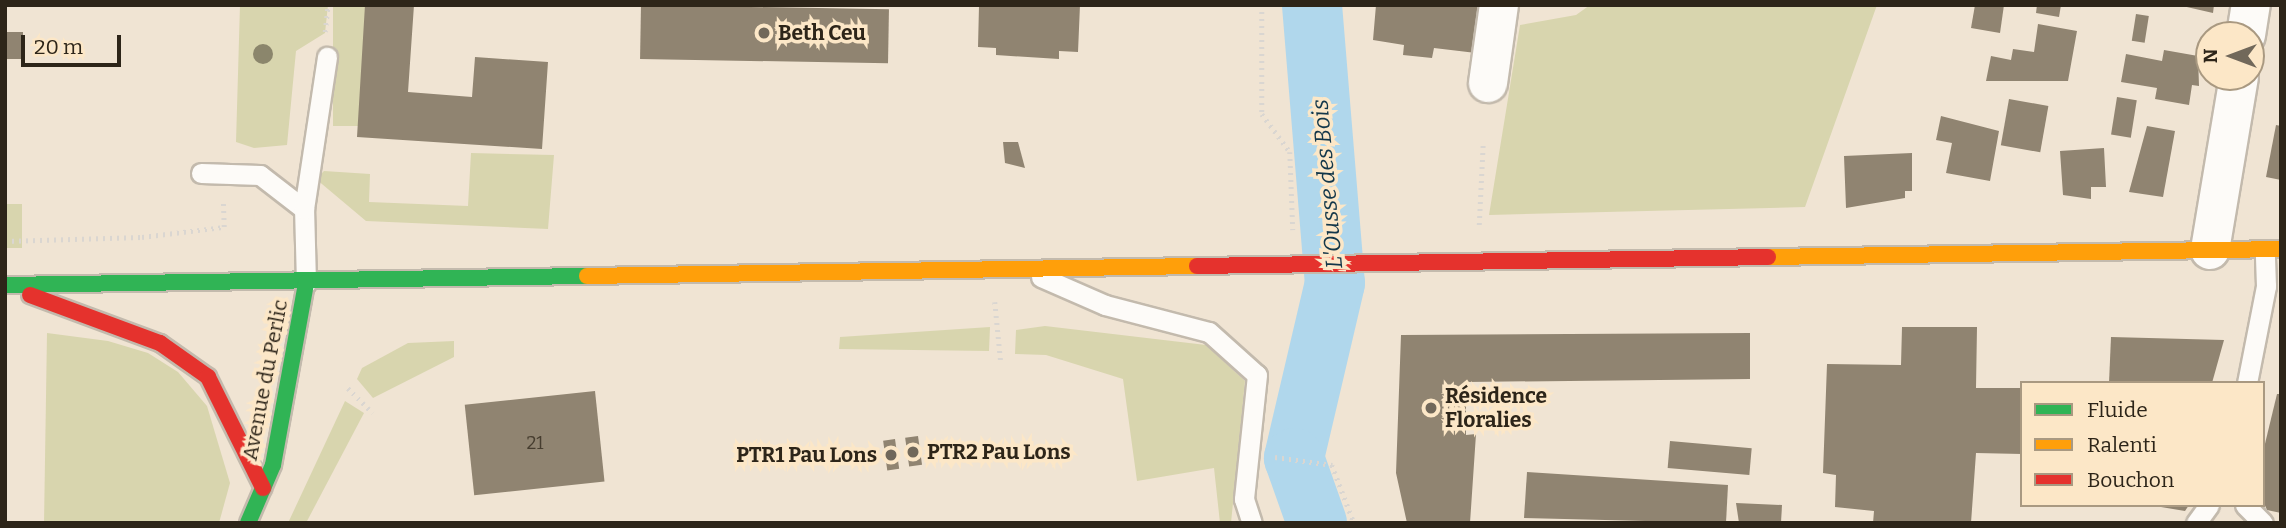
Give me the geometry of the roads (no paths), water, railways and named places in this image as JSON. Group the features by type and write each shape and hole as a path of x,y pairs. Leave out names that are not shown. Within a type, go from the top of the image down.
{"main road":[{"path":"5,285 306,283 1299,261 1478,261 2273,249"},
{"name":"Avenue du Perlic","path":"248,523 273,465 306,283"},
{"path":"5,285 160,343 208,377 263,488"}],"street":[{"path":"1488,83 1499,5"},
{"path":"2210,250 2237,91"}],"lane":[{"path":"306,283 304,209 327,57"},
{"path":"201,173 260,175 304,209"},
{"path":"2247,381 2273,249"},
{"path":"1018,266 1105,305 1209,332 1257,375 1244,499 1252,523"},
{"path":"2196,523 2208,507"},
{"path":"2247,507 2263,523"}],"waterway":[{"name":"L'Ousse des Bois","path":"1312,5 1335,283 1294,458 1317,523"}],"place":[{"name":"Beth Ceu","path":"764,33"},
{"name":"Résidence Floralies","path":"1431,408"},
{"name":"PTR2 Pau Lons","path":"913,452"},
{"name":"PTR1 Pau Lons","path":"891,455"}]}
